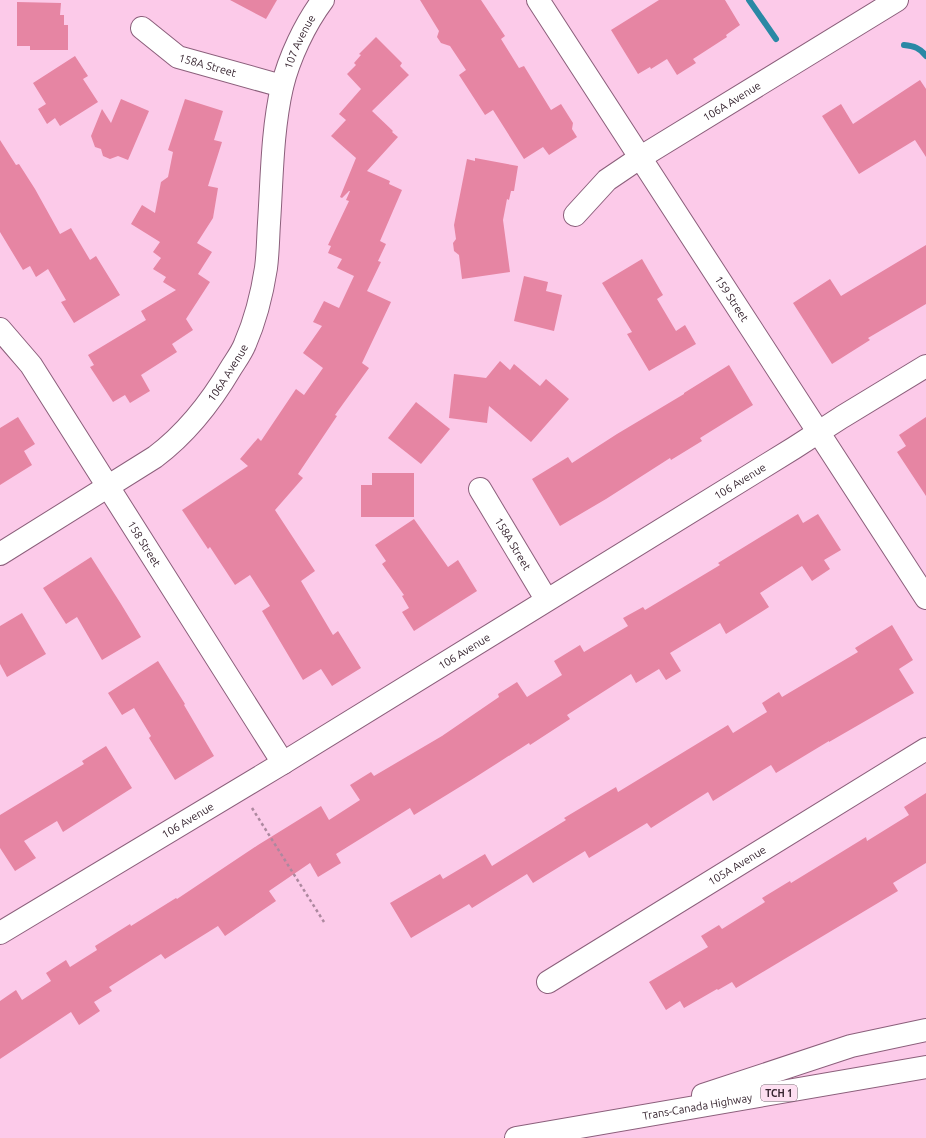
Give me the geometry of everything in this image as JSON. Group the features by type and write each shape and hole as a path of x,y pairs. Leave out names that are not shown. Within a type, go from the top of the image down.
{"main road":[{"name":"107 Avenue","path":"282,86 293,54 305,27 323,0"},
{"name":"159 Street","path":"538,0 926,598"},
{"name":"106A Avenue","path":"576,215 607,180 641,157 897,0"},
{"name":"158A Street","path":"142,28 178,57 282,86"},
{"name":"106A Avenue","path":"0,554 155,457 180,436 206,407 227,376 245,345 258,306 266,268 276,121 282,86"},
{"name":"158 Street","path":"0,329 31,365 283,763"},
{"name":"106 Avenue","path":"0,933 283,763 546,599 926,366"},
{"name":"158A Street","path":"480,490 546,599"},
{"name":"105A Avenue","path":"548,982 926,749"},
{"path":"631,1118 851,1046 926,1030"},
{"name":"Trans-Canada Highway","path":"516,1138 926,1067"}],"path":[{"path":"240,788 324,922"}],"building":[{"path":"230,0 277,0 266,19"},
{"path":"420,0 481,0 505,36 501,39 519,68 524,66 551,110 561,104 573,123 572,129 577,137 549,155 543,147 524,159 493,110 485,115 459,75 466,70 450,46 441,43 437,37 439,31"},
{"path":"659,0 725,0 740,25 726,35 727,37 693,59 696,63 677,75 667,59 651,69 650,67 638,74 611,30"},
{"path":"17,2 61,3 60,15 64,15 64,25 68,25 68,50 30,50 30,46 17,46"},
{"path":"376,37 402,63 400,66 409,75 372,111 398,137 367,171 390,181 389,184 402,190 380,241 386,244 378,261 381,262 367,291 391,302 362,363 369,368 335,415 337,416 298,474 303,478 275,510 315,571 301,581 333,635 338,631 361,668 332,686 321,669 303,680 262,611 270,606 250,575 235,585 210,547 208,549 182,510 248,466 240,459 258,438 261,441 296,389 304,395 323,368 303,353 322,326 313,322 324,301 339,308 354,276 337,268 342,259 328,253 331,246 328,245 349,201 346,200 350,191 342,198 340,197 356,158 331,136 346,120 339,114 361,89 347,74 356,65 354,63 361,55 359,54"},
{"path":"75,56 88,76 83,79 98,102 60,126 55,118 47,124 38,109 46,104 33,83"},
{"path":"920,80 926,89 926,157 915,140 859,174 822,116 841,104 853,124"},
{"path":"121,99 149,111 128,160 118,156 110,159 103,156 101,149 95,147 91,136 102,109 111,123"},
{"path":"185,99 223,111 214,140 222,142 208,186 218,188 213,218 197,243 212,252 198,274 210,282 186,319 193,330 172,344 177,352 141,375 150,391 130,403 125,395 113,402 90,367 94,365 88,355 146,320 141,311 176,290 163,282 166,277 153,269 161,258 153,252 160,242 131,224 142,205 155,213 161,182 168,177 173,152 168,150"},
{"path":"0,140 16,165 19,164 35,189 60,234 71,228 90,260 96,256 120,295 74,323 61,302 66,300 48,269 36,277 30,266 23,270 0,232"},
{"path":"475,158 518,166 514,191 511,191 509,200 507,199 503,220 510,272 462,279 459,255 454,251 453,243 456,239 454,225 467,159 475,161"},
{"path":"926,245 926,304 868,338 870,340 832,364 793,303 830,279 841,296"},
{"path":"642,259 663,295 657,299 676,331 685,325 696,344 649,371 627,334 632,332 602,283"},
{"path":"524,276 548,282 546,291 562,295 554,331 514,321"},
{"path":"500,361 510,370 514,364 540,386 546,379 569,399 531,442 489,406 487,423 449,418 454,374 486,378"},
{"path":"729,365 753,405 700,438 702,441 671,460 670,458 606,499 560,526 532,479 568,457 572,463"},
{"path":"416,402 450,429 421,464 388,438"},
{"path":"18,417 35,444 24,451 32,465 0,485 0,428"},
{"path":"926,417 926,496 897,452 906,446 899,435"},
{"path":"372,473 414,473 414,517 361,517 361,485 372,485"},
{"path":"798,514 803,523 818,514 841,550 824,560 830,569 812,581 802,566 760,593 769,607 726,634 720,623 670,653 681,671 666,680 659,669 636,683 631,674 567,715 570,719 530,745 529,743 414,815 410,808 336,854 341,863 318,877 310,863 269,891 276,901 225,936 218,926 165,959 161,954 109,987 112,991 94,1002 100,1011 79,1025 71,1012 0,1059 0,1001 16,990 22,1000 51,981 46,973 66,960 70,967 97,950 95,946 130,924 131,926 176,898 177,899 258,845 321,806 329,820 360,800 350,785 371,772 374,776 442,736 499,697 498,694 517,682 527,697 562,675 554,661 580,645 584,652 628,626 623,618 643,607 645,610 720,565 718,563"},
{"path":"414,519 448,567 458,560 477,591 414,631 402,612 409,608 402,596 404,595 382,564 386,561 375,545"},
{"path":"91,557 141,637 102,660 77,617 66,624 43,588"},
{"path":"22,613 46,654 7,677 0,664 0,626"},
{"path":"892,625 913,660 899,669 914,693 776,773 771,765 713,801 708,792 651,828 647,823 589,858 585,851 533,883 527,874 472,908 469,904 411,938 390,903 440,874 443,879 485,854 492,866 566,820 564,818 616,787 618,792 728,725 733,733 767,712 762,703 779,692 782,697 858,652 855,648"},
{"path":"158,661 185,704 184,705 214,756 175,780 149,738 151,736 134,708 122,715 108,693"},
{"path":"106,746 132,788 63,832 57,821 24,841 36,858 15,871 0,848 0,815 84,764 82,761"},
{"path":"926,793 926,863 893,883 898,891 736,988 732,982 684,1008 680,1001 666,1010 649,982 708,947 701,936 719,925 722,929 765,902 762,898 790,881 791,883 866,837 867,841 909,815 904,807"}],"waterway":[{"path":"749,0 776,39"},
{"path":"904,45 916,48 926,56"}]}
